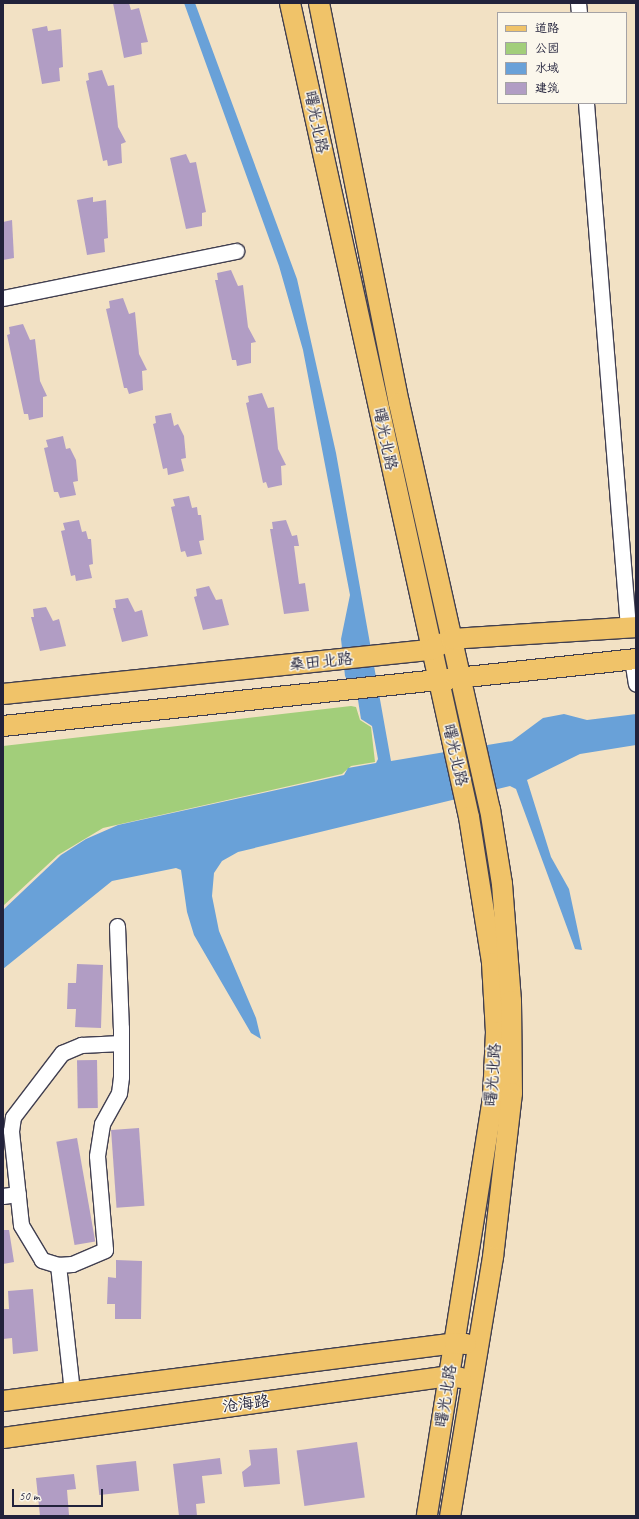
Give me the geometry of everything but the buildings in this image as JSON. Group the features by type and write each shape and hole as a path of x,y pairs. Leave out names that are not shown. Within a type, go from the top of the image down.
{"main road":[{"name":"曙光北路","path":"290,3 469,817 492,963 496,1032 492,1098 427,1516"},
{"name":"曙光北路","path":"319,3 451,639 490,809 502,884 511,1001 512,1093 493,1257 450,1516"},
{"name":"桑田北路","path":"3,694 432,650 451,639 632,627"},
{"name":"桑田北路","path":"3,726 634,659"},
{"path":"9,1400 454,1343 478,1346"},
{"name":"沧海路","path":"11,1437 449,1376 473,1379"}],"street":[{"path":"586,104 632,627"},
{"path":"3,298 236,251"},
{"path":"634,659 636,684"},
{"path":"117,926 121,1043 119,1093 102,1124 97,1156 105,1250 93,1258 58,1266 42,1260 29,1244 10,1195 11,1131 22,1100 50,1072 62,1053 81,1045 121,1043"},
{"path":"58,1266 72,1392"}],"green space":[{"path":"351,706 356,707 360,720 371,727 375,762 351,766 342,774 103,828 58,855 3,906 3,746"}],"water":[{"path":"184,3 195,3 297,279 336,453 391,761 512,741 543,718 564,714 587,720 636,714 636,745 580,754 527,780 551,857 569,889 582,950 575,949 516,789 510,786 238,852 222,861 214,873 212,896 219,931 256,1018 261,1039 251,1033 194,935 187,912 181,870 176,868 112,881 3,969 3,910 61,855 86,839 118,825 344,775 348,768 376,763 378,759 372,726 361,719 358,700 345,676 341,639 350,595 303,350 279,266"}]}
